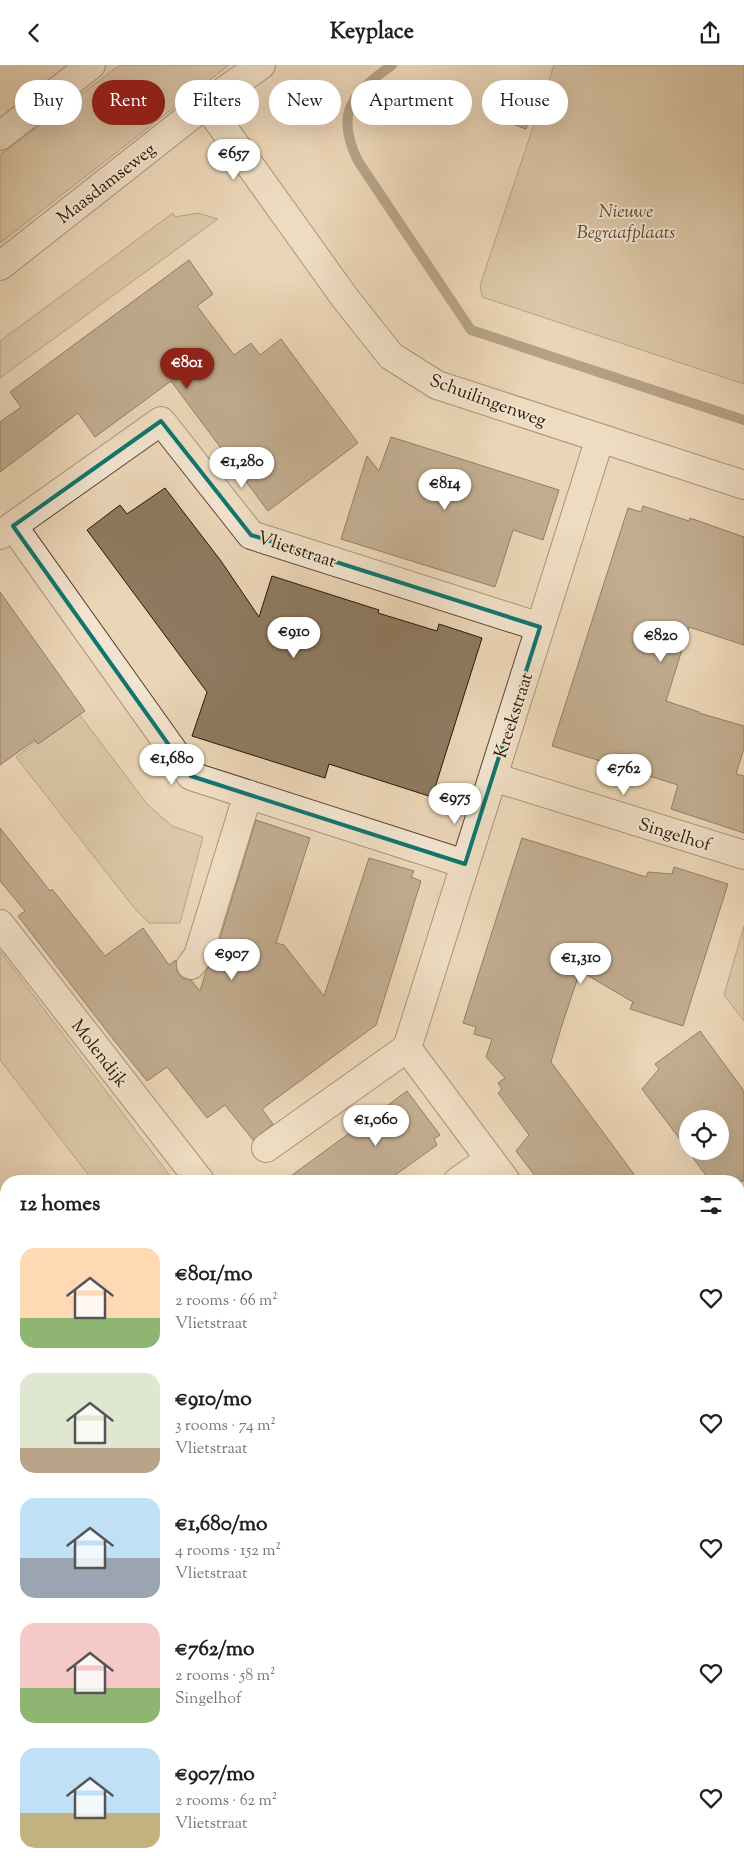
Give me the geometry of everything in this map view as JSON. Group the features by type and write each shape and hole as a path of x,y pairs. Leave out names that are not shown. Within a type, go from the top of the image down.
{"street":[{"path":"0,136 91,65"},
{"name":"Maasdamseweg","path":"240,80 261,65"},
{"name":"Maasdamseweg","path":"0,266 179,125"},
{"name":"Schuilingenweg","path":"221,125 345,298 391,356 437,385 744,485"},
{"name":"Vlietstraat","path":"466,864 191,777 6,531 161,421 252,535 540,627"},
{"name":"Kreekstraat","path":"408,1048 600,438"},
{"name":"Singelhof","path":"493,777 744,855"},
{"path":"191,965 198,956 248,795"},
{"name":"Molendijk","path":"0,924 195,1175"},
{"path":"266,1148 408,1048 502,1175"},
{"path":"467,1175 490,1159"}],"highlighted area":[{"path":"161,421 251,535 540,627 465,864 191,776 13,526"}],"green space":[{"path":"120,65 229,65 210,80 175,80 175,107 165,115 165,80 100,80"},
{"name":"Nieuwe Begraafplaats","path":"554,65 744,65 744,384 482,297 480,285 534,125 568,125 568,80 549,80"},
{"path":"92,86 92,125 152,125 0,243 0,155 40,125 82,125 82,94"},
{"path":"173,213 175,217 198,213 218,219 0,378 0,341"},
{"path":"76,710 148,805 172,826 203,837 180,923 149,923 135,909 16,757"},
{"path":"744,926 744,1021 724,995"},
{"path":"0,951 169,1175 88,1175 0,1060"}],"building":[{"path":"515,125 527,125 526,129"},
{"path":"189,260 213,294 197,306 234,355 251,343 260,355 281,339 358,443 268,511 171,381 95,437 78,413 0,472 0,422 21,407 10,392"},
{"path":"391,437 559,490 543,540 513,530 495,587 341,539 367,456 379,471"},
{"path":"165,488 221,561 259,617 272,576 379,610 378,613 437,631 439,624 482,638 432,797 329,764 325,778 192,736 207,692 87,530 120,505 127,514"},
{"path":"643,506 689,521 690,518 744,537 744,645 689,627 666,701 744,726 744,748 736,774 744,776 744,833 671,809 678,785 552,746 628,508 641,512"},
{"path":"0,592 85,711 38,744 35,740 0,765"},
{"path":"256,820 310,838 276,943 284,945 324,996 369,858 414,871 411,877 421,881 376,1025 262,1109 273,1124 253,1140 225,1105 207,1118 167,1067 147,1081 18,916 25,911 0,881 0,828 50,891 52,889 105,956 143,928 169,965 176,960 177,971 182,978 191,980 200,991 206,971 213,961"},
{"path":"522,838 646,877 648,872 672,874 674,867 728,884 683,1026 630,1009 633,1002 580,971 562,1025 551,1062 635,1175 534,1175 516,1151 529,1135 498,1093 502,1089 498,1083 505,1078 486,1057 492,1039 474,1034 476,1027 463,1023"},
{"path":"700,1031 744,1091 744,1175 706,1175 695,1160 729,1160 729,1110 679,1110 679,1138 642,1089 659,1069 655,1064"},
{"path":"407,1091 440,1135 434,1139 437,1145 395,1175 292,1175"}],"waterway":[{"path":"392,65 366,85 351,105 348,117 351,144 358,161 471,330 744,420"}]}
